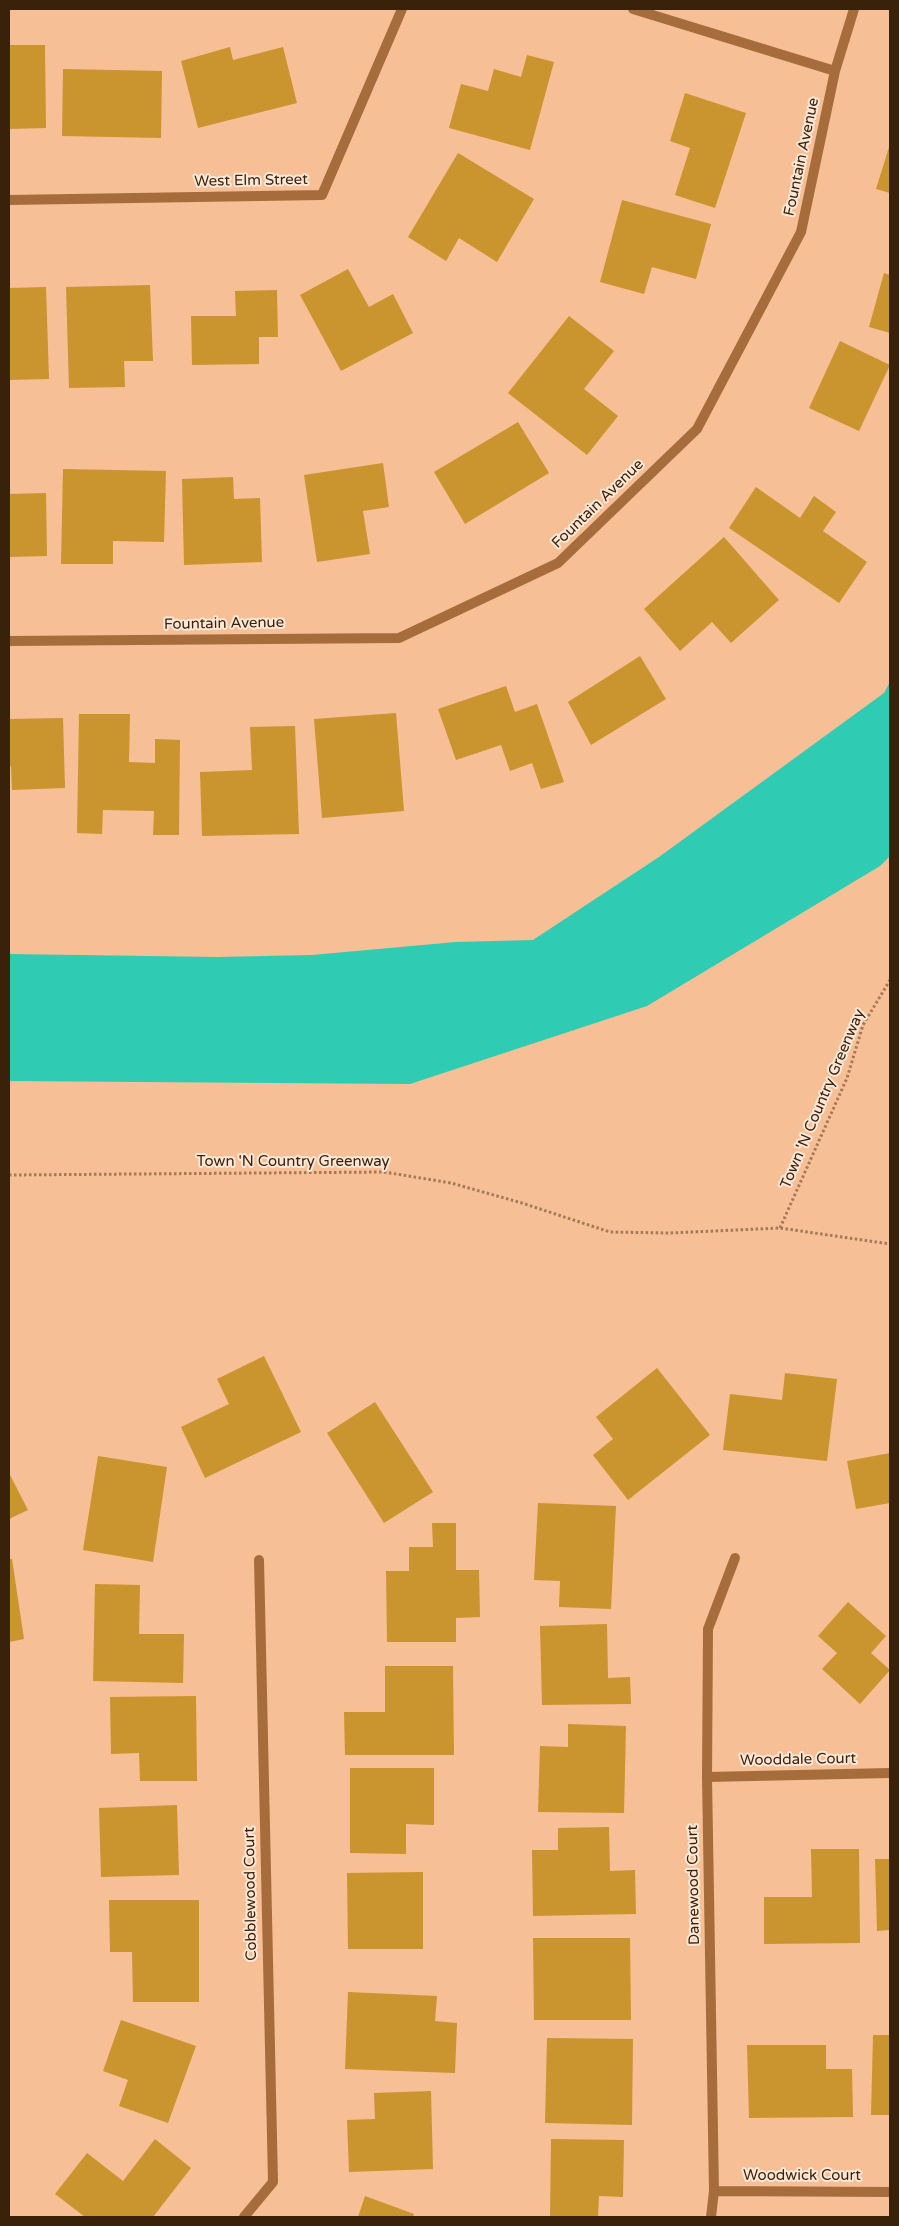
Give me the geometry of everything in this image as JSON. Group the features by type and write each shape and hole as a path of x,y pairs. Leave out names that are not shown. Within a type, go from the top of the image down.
{"street":[{"name":"West Elm Street","path":"9,200 322,195 402,9"},
{"path":"633,9 835,71"},
{"name":"Fountain Avenue","path":"9,642 399,638 558,563 697,429 801,232 835,71 854,9"},
{"name":"Danewood Court","path":"712,2217 714,2191 707,1777 708,1629 736,1558"},
{"name":"Cobblewood Court","path":"244,2217 273,2182 259,1560"},
{"name":"Wooddale Court","path":"707,1777 890,1773"},
{"name":"Woodwick Court","path":"714,2191 890,2192"}],"path":[{"name":"Town 'N Country Greenway","path":"780,1228 847,1078 862,1025 890,980"},
{"name":"Town 'N Country Greenway","path":"9,1175 384,1172 451,1184 522,1203 610,1232 670,1233 780,1228 890,1244"}],"water":[{"path":"890,682 890,856 880,866 647,1006 410,1084 9,1081 9,954 218,957 312,955 456,942 533,940 659,857 884,693"}],"building":[{"path":"9,45 45,45 46,128 9,129"},
{"path":"230,47 233,60 283,47 297,103 198,128 181,61"},
{"path":"527,55 554,62 530,150 449,128 461,84 488,91 494,69 521,77"},
{"path":"63,69 162,71 161,138 62,136"},
{"path":"685,93 746,113 715,208 675,195 690,148 670,141"},
{"path":"890,144 890,193 876,189"},
{"path":"458,153 534,199 497,262 459,238 446,261 408,237"},
{"path":"622,200 711,224 696,279 652,267 644,294 600,282"},
{"path":"348,269 369,307 393,294 413,333 341,371 300,295"},
{"path":"884,273 890,275 890,333 869,327"},
{"path":"150,285 153,361 124,361 125,387 69,388 66,287"},
{"path":"46,287 49,379 9,380 9,288"},
{"path":"277,290 278,337 259,337 259,364 192,365 191,316 236,316 235,291"},
{"path":"569,316 614,351 584,389 618,416 587,455 508,393"},
{"path":"840,341 890,365 859,431 809,408"},
{"path":"518,422 549,473 465,524 434,472"},
{"path":"383,463 389,507 363,511 370,554 317,562 304,475"},
{"path":"63,469 166,471 164,542 113,541 113,564 61,564"},
{"path":"233,477 234,499 260,498 262,562 184,565 182,479"},
{"path":"756,487 800,518 814,496 836,512 823,531 867,562 839,603 729,528"},
{"path":"46,493 47,556 9,557 9,494"},
{"path":"724,537 779,600 731,643 712,622 680,651 644,609"},
{"path":"640,656 666,699 591,745 568,702"},
{"path":"506,686 515,712 537,704 564,782 541,789 532,763 510,771 501,745 456,760 438,709"},
{"path":"396,713 404,811 322,818 314,719"},
{"path":"79,714 130,714 129,762 155,763 155,739 180,740 179,835 153,835 154,811 103,810 102,834 77,833"},
{"path":"63,718 65,788 12,790 11,766 9,767 9,719"},
{"path":"295,726 299,834 202,836 200,772 252,770 250,727"},
{"path":"264,1356 301,1432 205,1478 181,1427 229,1404 217,1379"},
{"path":"657,1368 710,1435 628,1500 593,1455 613,1439 596,1417"},
{"path":"785,1373 837,1379 827,1461 723,1450 730,1394 782,1400"},
{"path":"375,1402 433,1492 384,1523 327,1433"},
{"path":"890,1453 890,1503 856,1509 847,1461"},
{"path":"98,1456 167,1467 153,1562 83,1550"},
{"path":"9,1473 28,1510 9,1519"},
{"path":"538,1503 616,1506 611,1609 559,1607 560,1581 534,1580"},
{"path":"432,1523 456,1523 456,1570 479,1570 480,1617 456,1618 456,1642 387,1642 386,1571 409,1571 409,1547 433,1547"},
{"path":"9,1559 12,1559 24,1639 9,1642"},
{"path":"95,1584 140,1585 139,1634 184,1634 183,1683 93,1681"},
{"path":"848,1602 886,1636 871,1653 890,1670 860,1704 822,1669 837,1653 818,1636"},
{"path":"607,1624 608,1678 630,1677 631,1704 542,1705 540,1626"},
{"path":"385,1666 453,1666 454,1755 345,1755 344,1712 385,1712"},
{"path":"196,1696 197,1781 140,1781 139,1753 111,1754 110,1697"},
{"path":"568,1724 626,1726 624,1813 538,1812 540,1746 568,1747"},
{"path":"350,1768 434,1768 434,1825 406,1824 406,1854 350,1853"},
{"path":"177,1805 179,1875 101,1877 99,1808"},
{"path":"609,1827 610,1871 635,1870 636,1914 533,1916 532,1850 558,1850 558,1828"},
{"path":"811,1849 859,1849 860,1943 764,1944 764,1897 812,1897"},
{"path":"875,1859 890,1859 890,1930 877,1931"},
{"path":"423,1872 423,1949 348,1949 347,1873"},
{"path":"109,1900 199,1900 199,2002 133,2002 132,1952 110,1952"},
{"path":"533,1938 630,1938 631,2020 534,2020"},
{"path":"348,1992 437,1996 435,2021 457,2023 455,2073 345,2069"},
{"path":"121,2020 196,2046 168,2123 119,2106 128,2080 103,2071"},
{"path":"873,2035 890,2035 890,2115 871,2115"},
{"path":"547,2038 633,2039 632,2125 545,2123"},
{"path":"747,2045 826,2045 826,2069 852,2069 853,2117 749,2118"},
{"path":"431,2091 433,2169 349,2172 347,2120 375,2119 374,2093"},
{"path":"155,2139 191,2168 153,2217 85,2217 55,2194 87,2153 123,2181"},
{"path":"551,2139 624,2140 623,2197 599,2196 598,2217 550,2217"},
{"path":"365,2196 414,2214 413,2217 358,2217"}]}
